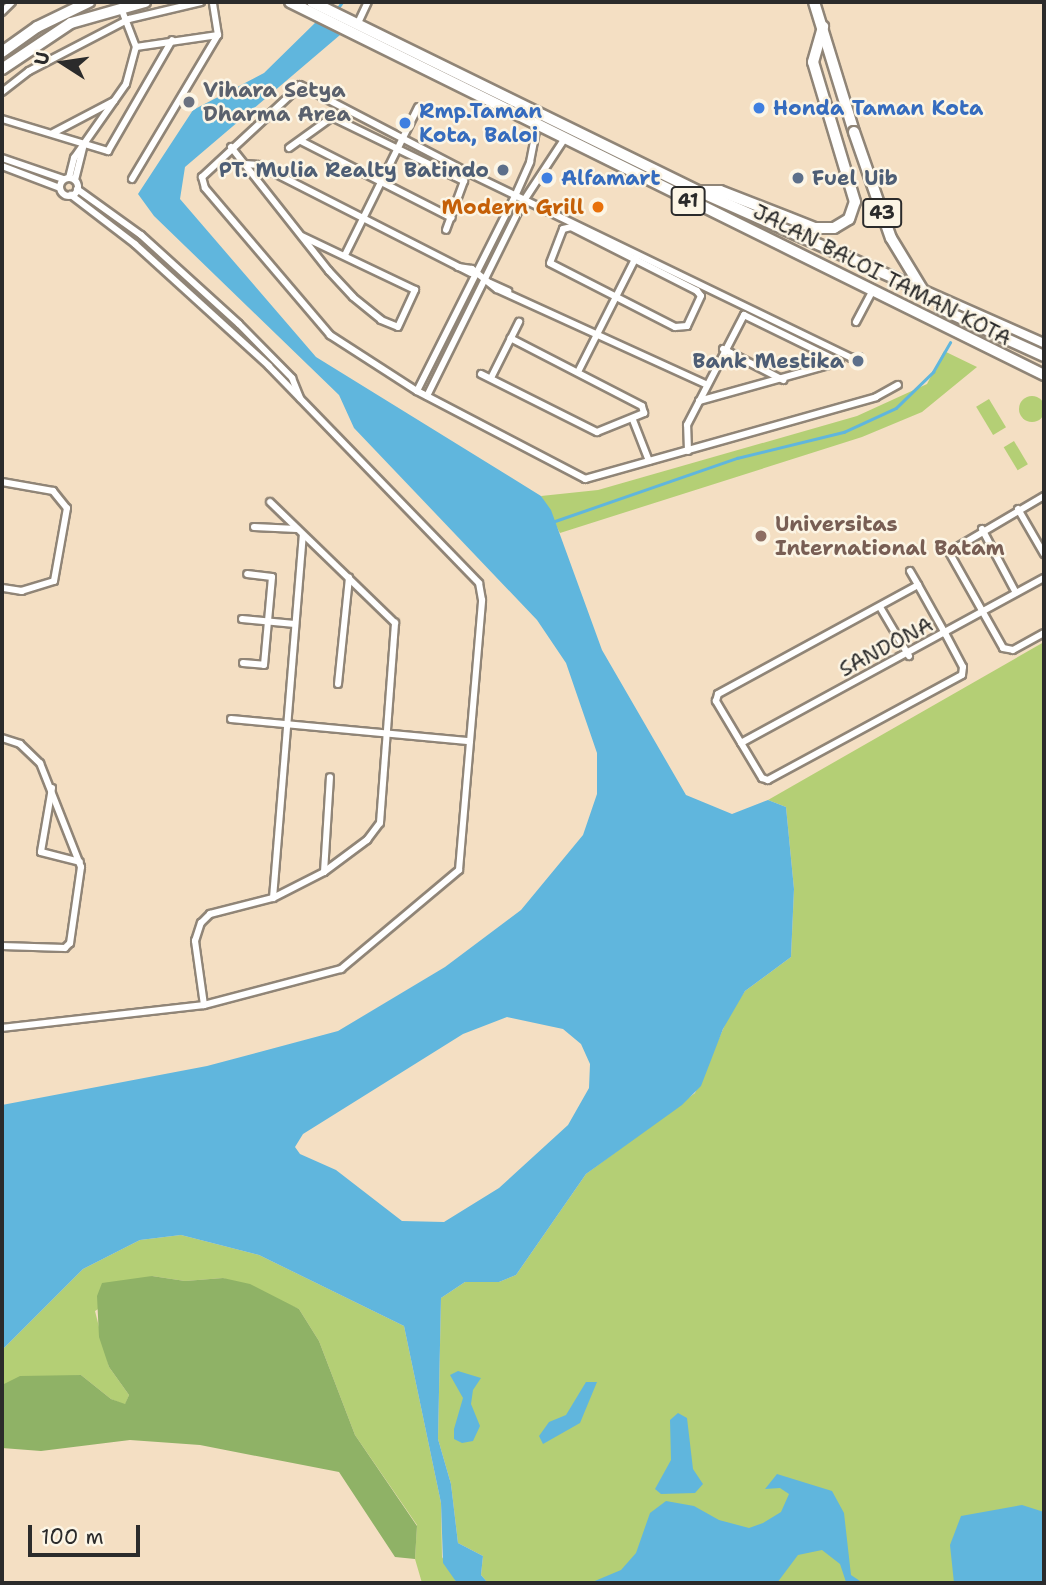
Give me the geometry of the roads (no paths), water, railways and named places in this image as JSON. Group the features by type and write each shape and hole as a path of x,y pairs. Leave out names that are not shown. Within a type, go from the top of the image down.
{"highway":[{"path":"2,52 68,9 89,2"},
{"path":"2,69 21,53 71,23 145,2"},
{"name":"JALAN BALOI TAMAN KOTA","path":"290,2 358,23 435,70 698,191 980,313 1044,344"},
{"name":"JALAN BALOI TAMAN KOTA","path":"312,2 331,16 664,190 874,289 964,340 1044,376"},
{"name":"43","path":"814,2 891,238 934,303 1044,356"},
{"path":"698,191 720,191 815,228 835,228 849,219 855,202 813,62 823,26"},
{"path":"13,43 21,53"},
{"path":"664,190 670,178"},
{"path":"964,340 963,323 980,313"}],"street":[{"path":"2,12 12,2"},
{"path":"2,92 29,71 129,19 201,2"},
{"path":"132,180 218,35 213,2"},
{"path":"358,23 368,2"},
{"path":"60,188 69,179 84,143 116,100 136,47 129,19 121,8"},
{"path":"136,47 218,35"},
{"path":"2,119 108,151 172,40"},
{"path":"859,357 851,358 401,139 300,86 202,177 205,188 313,319 417,391 585,479 876,397 898,385"},
{"path":"53,134 116,100"},
{"path":"345,255 418,107"},
{"path":"289,148 331,117 464,181 446,230"},
{"path":"417,391 448,332 473,274 516,194 530,162 537,125"},
{"path":"427,396 487,282 526,199 565,138"},
{"path":"301,141 452,218"},
{"path":"231,148 245,164 302,236 353,298 381,320 398,327 415,290 302,236"},
{"path":"2,158 69,179 78,189 141,235 276,358 299,389 301,400"},
{"path":"245,164 258,165 487,282 705,384"},
{"path":"2,166 60,188 71,195 135,244 233,331 479,583 482,600 459,870 341,969 204,1005 2,1028"},
{"path":"71,195 78,189"},
{"path":"571,227 700,294 687,326 675,327 616,296 550,263 563,229 571,227"},
{"path":"578,372 635,259"},
{"path":"856,322 874,289"},
{"path":"688,451 687,425 723,349 746,315 839,362 783,380 699,401"},
{"path":"491,379 519,322"},
{"path":"448,332 457,338"},
{"path":"481,374 597,432 634,420 644,412 642,406 510,338"},
{"path":"723,349 783,380"},
{"path":"634,420 649,461"},
{"path":"2,482 52,491 67,508 54,581 29,590 2,588"},
{"path":"1044,496 982,529 948,552 1006,650 1044,634"},
{"path":"204,1005 195,941 201,922 210,914 273,898 324,872 367,840 380,823 395,623 270,502"},
{"path":"1018,509 1044,554"},
{"path":"254,527 300,532"},
{"path":"982,529 1016,593"},
{"path":"273,898 300,532"},
{"path":"910,571 918,585 946,635 963,667 959,678 768,780 762,778 716,701 718,694 918,585"},
{"path":"243,663 264,665 272,577 247,574"},
{"path":"338,684 349,578"},
{"name":"SANDONA","path":"741,743 909,656 1044,578"},
{"path":"880,607 909,656"},
{"path":"242,619 295,624"},
{"path":"231,719 470,741"},
{"path":"2,738 27,750 52,788 80,862 69,943 65,948 58,951 2,946"},
{"path":"324,872 330,777"},
{"path":"52,788 41,852 80,862"}],"water":[{"path":"317,21 340,35 185,167 180,199 316,357 541,496 551,510 602,650 686,795 732,814 768,800 786,807 794,889 791,957 745,991 723,1029 701,1086 682,1105 586,1174 516,1275 499,1282 465,1282 441,1298 438,1439 451,1484 458,1543 483,1556 481,1575 488,1583 457,1583 443,1563 441,1503 404,1326 259,1255 181,1235 140,1240 83,1269 2,1350 2,1105 207,1066 338,1031 445,967 521,910 583,835 597,794 597,753 566,663 537,620 354,428 339,395 154,216 138,194 193,110 264,73","holes":["507,1017 563,1029 581,1044 590,1064 589,1088 568,1125 499,1188 444,1222 402,1221 336,1170 300,1154 295,1147 303,1134 463,1034"]},
{"path":"458,1371 481,1378 473,1390 471,1404 480,1426 473,1441 462,1443 454,1439 454,1429 463,1398 450,1375"},
{"path":"586,1382 597,1382 580,1423 543,1444 539,1436 549,1422 566,1415"},
{"path":"678,1413 687,1418 693,1469 703,1484 695,1493 661,1494 655,1489 671,1460 670,1420"},
{"path":"777,1474 832,1491 844,1513 851,1575 863,1583 846,1582 840,1564 822,1550 798,1555 777,1583 590,1583 621,1570 636,1553 650,1513 666,1501 694,1506 719,1520 749,1528 763,1523 781,1512 789,1494 780,1488 765,1489"},
{"path":"1022,1505 1044,1512 1044,1583 954,1583 950,1545 961,1516"}],"waterway":[{"path":"336,11 342,2"},
{"path":"555,521 737,458 844,432 896,408 933,372 950,342"}],"place":[{"name":"Vihara Setya Dharma Area","path":"189,102"},
{"name":"Honda Taman Kota","path":"759,108"},
{"name":"Rmp.Taman Kota, Baloi","path":"405,123"},
{"name":"PT. Mulia Realty Batindo","path":"503,170"},
{"name":"Alfamart","path":"547,178"},
{"name":"Fuel Uib","path":"798,178"},
{"name":"Modern Grill","path":"598,207"},
{"name":"Bank Mestika","path":"858,361"},
{"name":"Universitas International Batam","path":"761,536"}]}
